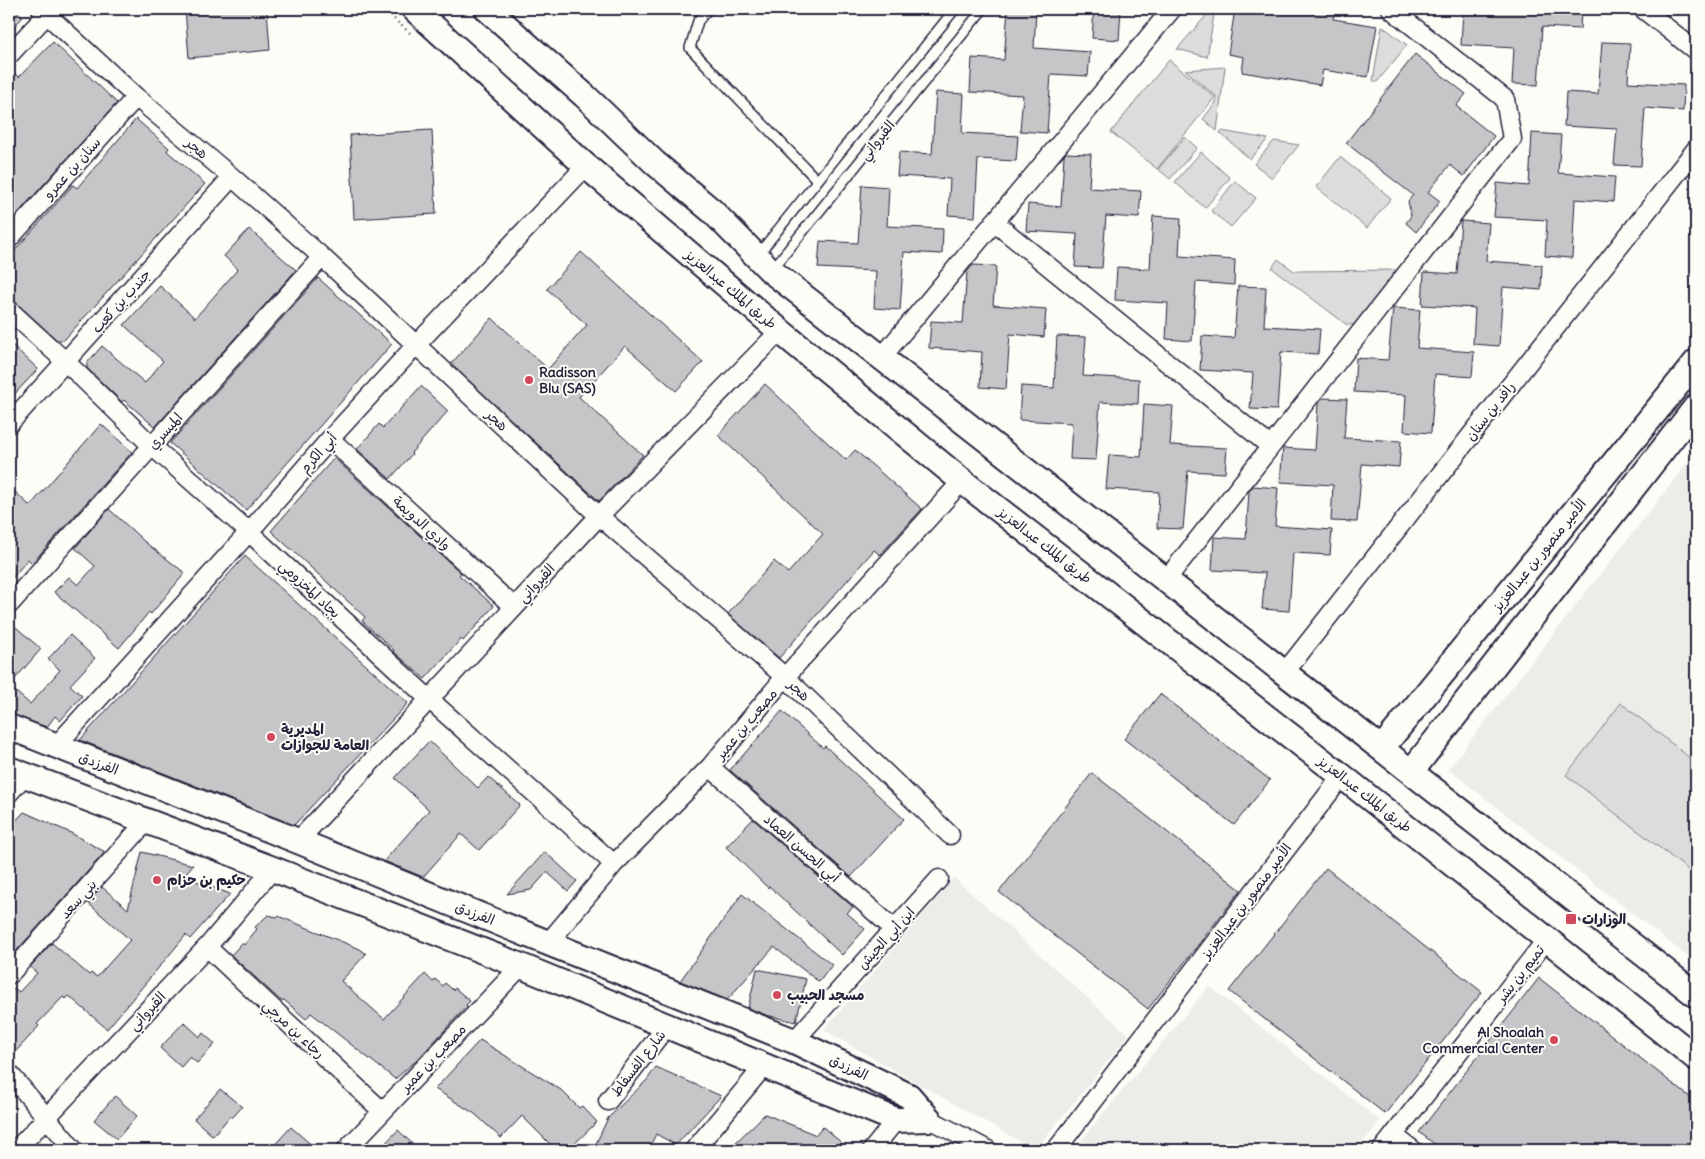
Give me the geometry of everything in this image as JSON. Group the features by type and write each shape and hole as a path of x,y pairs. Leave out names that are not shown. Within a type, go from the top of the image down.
{"main road":[{"name":"طريق الملك عبدالعزيز","path":"414,9 586,166 780,331 962,481 1342,776 1696,1058"},
{"path":"486,9 585,96 655,163 712,211 764,263 1696,995"},
{"name":"الأمير منصور بن عبدالعزيز","path":"1382,748 1696,362"},
{"path":"1411,772 1696,408"},
{"path":"1432,686 1461,708"},
{"name":"الفرزدق","path":"9,727 298,840 548,943 794,1041 909,1096 929,1119"},
{"name":"الفرزدق","path":"17,772 274,869 521,966 896,1120 929,1119"}],"street":[{"path":"882,357 1172,9"},
{"path":"1166,580 1512,139 1505,99 1390,9"},
{"path":"1644,9 1696,52"},
{"path":"9,55 46,11"},
{"name":"هجر","path":"46,11 136,97 232,177 322,257 599,516 785,677 950,835"},
{"name":"سنان بن عمرو","path":"9,239 136,97"},
{"name":"رافد بن سنان","path":"1285,672 1696,149"},
{"name":"أبي الكرم","path":"56,746 330,439 417,344 586,166"},
{"name":"جندب بن كعب","path":"9,424 232,177"},
{"path":"994,222 1270,446"},
{"name":"الميسري","path":"9,605 322,257"},
{"name":"بجاد المخزومي","path":"9,310 66,362 152,446 249,532 429,700 614,864"},
{"name":"القيرواني","path":"298,840 599,516 780,331"},
{"name":"وادي الدويمة","path":"330,439 514,607"},
{"name":"مصعب بن عمير","path":"548,943 614,864 710,767 785,677 962,481"},
{"name":"أبي الحسن العماد","path":"710,767 894,928"},
{"path":"9,793 17,772"},
{"name":"الأمير منصور بن عبدالعزيز","path":"1056,1150 1342,776"},
{"name":"بني سعد","path":"9,975 146,822"},
{"name":"القيرواني","path":"16,1150 207,947 274,869"},
{"name":"ابن أبي الجيش","path":"794,1041 939,879"},
{"name":"تميم بن بشر","path":"1382,1150 1547,939"},
{"name":"رجاء بن مرجي","path":"207,947 382,1111"},
{"name":"مصعب بن عمير","path":"346,1150 521,966"},
{"name":"شارع الفسفاط","path":"608,1101 667,1026"},
{"path":"694,1150 765,1065"},
{"path":"9,1073 74,1150"},
{"name":"الفرزدق","path":"929,1119 988,1150"},
{"path":"872,1150 896,1120"},
{"path":"1394,1136 1413,1150"}],"lane":[{"path":"708,9 698,21 690,48 817,180"},
{"name":"القيرواني","path":"764,263 817,180 955,9"},
{"name":"القيرواني","path":"764,263 983,9"}],"shaded area":[{"path":"1212,9 1215,9 1207,57 1177,49"},
{"path":"1382,26 1407,45 1377,82 1373,81"},
{"path":"1169,60 1215,97 1157,169 1111,132"},
{"path":"1225,67 1217,131 1203,119 1216,102 1216,96 1185,70"},
{"path":"1221,131 1268,139 1250,159 1220,133"},
{"path":"1185,137 1197,148 1170,179 1158,169"},
{"path":"1274,141 1299,145 1272,178 1254,164"},
{"path":"1201,152 1230,178 1205,208 1175,182"},
{"path":"1340,157 1391,198 1367,228 1316,187"},
{"path":"1235,181 1256,198 1231,227 1211,211"},
{"path":"1278,259 1294,271 1398,270 1358,324 1347,325 1272,268"},
{"path":"1696,452 1696,963 1448,769"},
{"path":"1621,703 1696,763 1696,876 1566,775"},
{"path":"954,878 1129,1035 1035,1150 824,1030"},
{"path":"1209,986 1380,1121 1357,1150 1073,1150"}],"building":[{"path":"9,9 15,9 23,17 9,32"},
{"path":"185,9 267,9 270,50 189,58"},
{"path":"1008,9 1036,10 1034,48 1090,52 1088,76 1051,74 1047,133 1020,131 1023,95 970,92 972,58 1004,60"},
{"path":"1094,9 1121,9 1119,40 1092,38"},
{"path":"1235,9 1335,9 1333,19 1377,26 1368,77 1323,70 1320,85 1242,72 1244,57 1228,54"},
{"path":"1496,9 1581,9 1580,29 1542,27 1538,85 1512,84 1514,48 1461,45 1463,11 1496,13"},
{"path":"53,42 117,103 9,223 9,80 15,74 19,77"},
{"path":"1602,42 1630,43 1628,82 1684,85 1683,111 1645,108 1641,166 1614,165 1617,129 1564,126 1566,92 1598,94"},
{"path":"1415,54 1466,94 1456,106 1494,136 1464,176 1450,165 1428,192 1440,201 1416,232 1406,223 1411,216 1408,201 1413,195 1346,143"},
{"path":"936,92 964,94 962,133 1018,136 1016,161 978,159 975,217 948,215 950,179 897,176 899,152 932,154"},
{"path":"136,119 169,148 167,151 205,184 64,340 57,340 9,296 9,257 73,185 77,188"},
{"path":"432,130 436,214 354,219 350,135"},
{"path":"1532,133 1561,135 1558,173 1615,177 1613,202 1575,199 1572,258 1545,256 1547,220 1494,217 1497,183 1529,186"},
{"path":"1066,153 1091,154 1089,188 1141,191 1139,218 1106,216 1102,268 1075,267 1077,234 1026,231 1028,204 1061,207 1064,155"},
{"path":"862,185 889,187 887,226 943,229 942,254 904,252 900,310 874,308 876,271 818,268 820,241 858,243"},
{"path":"1153,216 1181,218 1179,256 1235,260 1234,285 1196,282 1192,341 1166,339 1168,303 1115,300 1117,267 1150,269"},
{"path":"1461,221 1489,223 1486,261 1542,265 1541,290 1503,287 1499,346 1473,344 1475,308 1422,305 1424,272 1457,274"},
{"path":"249,229 296,270 155,427 124,400 122,402 87,368 87,363 102,346 145,383 163,361 124,325 160,286 195,318 238,269 224,256"},
{"name":"Radisson Blu (SAS)","path":"581,252 703,362 676,391 625,346 579,397 643,455 599,501 451,364 492,318 548,369 587,325 547,289"},
{"path":"973,265 996,266 993,305 1046,309 1044,337 1010,334 1006,389 980,387 982,352 929,348 931,321 963,323 967,272"},
{"path":"318,278 392,344 246,510 170,443"},
{"path":"1238,286 1266,287 1264,326 1320,329 1318,354 1281,352 1277,410 1250,409 1253,373 1200,370 1202,336 1234,338"},
{"path":"1393,308 1420,310 1417,348 1474,352 1472,377 1435,374 1431,433 1404,431 1406,395 1354,392 1356,358 1388,360"},
{"path":"1057,336 1086,337 1083,376 1139,379 1138,404 1100,402 1096,460 1070,459 1072,423 1019,420 1021,386 1054,388"},
{"path":"9,342 38,369 9,400"},
{"path":"765,384 846,460 855,450 922,509 880,555 874,550 779,658 728,614 774,561 788,573 823,534 718,435"},
{"path":"421,386 448,411 390,479 357,449 379,424 383,428"},
{"path":"1322,398 1347,399 1344,438 1401,441 1399,467 1362,464 1357,522 1331,521 1333,485 1280,482 1283,448 1315,450 1318,404"},
{"path":"1144,404 1173,406 1170,445 1227,448 1225,473 1188,471 1183,529 1157,528 1159,492 1106,489 1109,455 1141,457"},
{"path":"101,424 132,452 32,563 28,559 9,582 9,486 30,506"},
{"path":"334,458 461,573 459,575 494,606 463,641 461,639 425,679 362,621 365,617 271,531"},
{"path":"1253,486 1278,488 1275,526 1332,530 1330,555 1293,553 1289,611 1262,609 1265,573 1212,570 1214,537 1246,539 1249,491"},
{"path":"109,509 146,543 185,573 151,614 149,612 119,648 54,592 69,577 78,585 95,566 75,548"},
{"path":"245,556 408,703 294,825 80,740"},
{"path":"9,621 41,649 9,686"},
{"path":"70,635 95,658 70,685 82,696 60,721 55,716 47,727 9,714 9,686 30,704 60,670 48,659"},
{"path":"1160,694 1270,780 1234,825 1124,739"},
{"path":"782,711 823,748 825,746 904,819 851,877 730,770"},
{"path":"429,741 478,788 488,777 520,805 479,850 461,834 423,877 384,861 429,810 395,778"},
{"path":"1092,773 1241,890 1148,1009 999,892"},
{"path":"24,812 71,833 105,852 9,959 9,828"},
{"path":"753,819 853,907 847,913 865,929 842,955 726,847"},
{"path":"142,852 193,865 183,876 230,894 190,939 186,935 107,1029 69,996 66,999 63,997 37,1024 39,1026 9,1059 9,994 14,988 19,992 37,973 30,967 52,943 89,975 91,973 97,977 130,940 88,903 102,887 128,909"},
{"path":"545,852 577,881 568,891 547,872 531,890 507,894"},
{"path":"1326,868 1482,992 1385,1114 1229,991"},
{"path":"742,894 832,965 819,982 774,947 727,1000 680,981"},
{"path":"268,915 278,916 360,949 366,954 341,981 384,1019 425,974 433,982 435,979 443,986 445,983 453,990 455,988 470,1001 418,1059 395,1079 311,1013 306,1019 284,1000 281,1001 231,955 242,943 244,945 257,929 255,927"},
{"name":"مسجد الحبيب","path":"757,969 806,979 796,1022 766,1015 748,1008"},
{"name":"Al Shoalah Commercial Center","path":"1539,978 1696,1102 1696,1150 1442,1150 1419,1132"},
{"path":"184,1022 200,1037 203,1033 215,1044 197,1063 190,1057 181,1067 160,1048"},
{"path":"480,1040 561,1090 579,1108 582,1106 597,1122 568,1150 556,1150 522,1116 501,1138 475,1114 435,1089"},
{"path":"656,1067 721,1096 676,1145 656,1134 648,1150 593,1150 608,1118 647,1080"},
{"path":"220,1089 242,1107 232,1118 230,1116 213,1136 194,1119"},
{"path":"115,1096 137,1116 117,1139 94,1120"},
{"path":"765,1114 816,1135 823,1127 850,1150 810,1150 800,1142 793,1150 728,1150"},
{"path":"291,1127 317,1150 270,1150"},
{"path":"398,1130 419,1150 379,1150"}],"place":[{"name":"Radisson Blu (SAS)","path":"529,380"},
{"name":"المديرية العامة للجوازات","path":"271,737"},
{"name":"حكيم بن حزام","path":"157,880"},
{"name":"الوزارات","path":"1571,919"},
{"name":"مسجد الحبيب","path":"777,995"},
{"name":"Al Shoalah Commercial Center","path":"1554,1040"}]}
